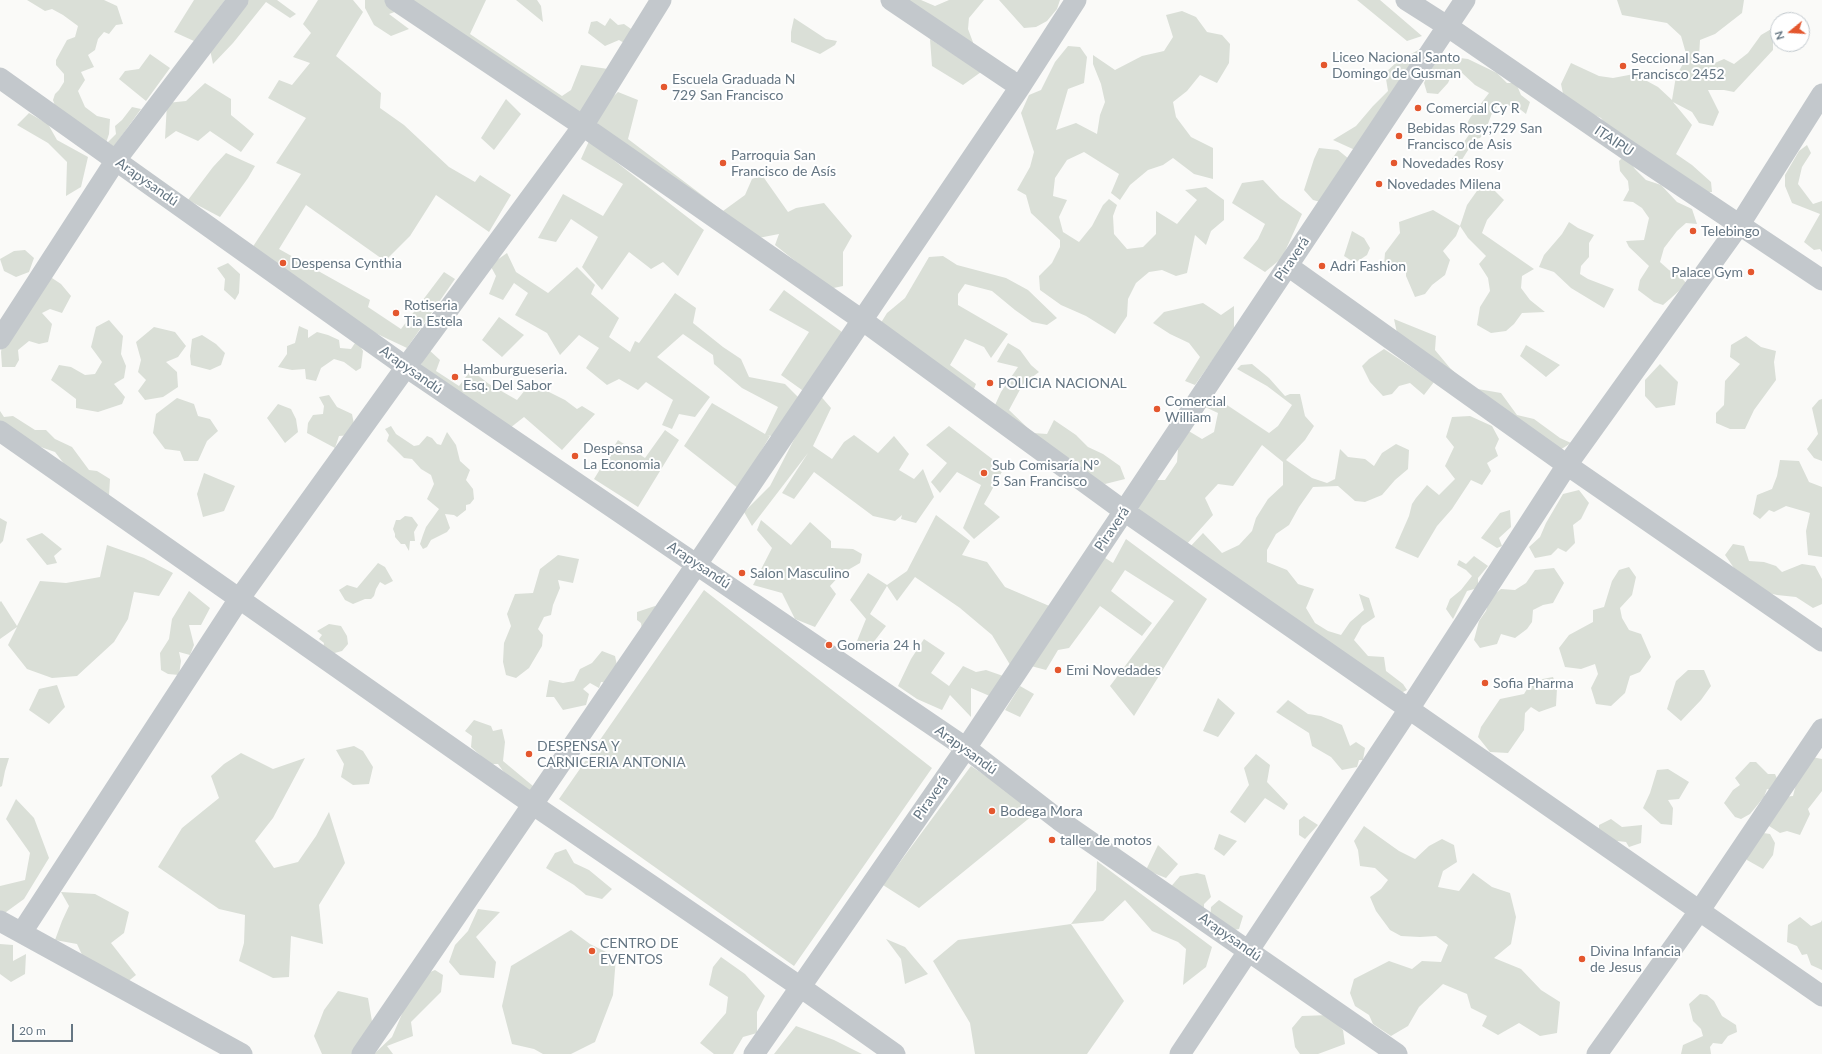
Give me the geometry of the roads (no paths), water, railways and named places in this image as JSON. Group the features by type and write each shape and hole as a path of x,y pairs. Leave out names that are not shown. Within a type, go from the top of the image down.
{"street":[{"path":"0,339 116,160 238,0"},
{"path":"395,0 583,126 862,320 1124,511 1822,996"},
{"path":"242,1054 6,927 406,367 583,126 661,0"},
{"path":"891,0 1020,87"},
{"path":"362,1054 697,564 1020,87 1076,0"},
{"name":"ITAIPU","path":"1406,0 1447,26 1626,149 1822,280"},
{"name":"Piraverá","path":"754,1054 799,986 966,748 1465,0"},
{"name":"Arapysandú","path":"0,78 406,367 966,748 1059,820 1397,1054"},
{"path":"1180,1054 1409,709 1567,465 1740,224 1822,94"},
{"path":"1288,266 1567,465 1822,641"},
{"path":"0,430 532,804 799,986 895,1054"},
{"path":"1597,1054 1700,910 1822,728"}],"place":[{"name":"Liceo Nacional Santo Domingo de Gusman","path":"1324,65"},
{"name":"Seccional San Francisco 2452","path":"1623,66"},
{"name":"Escuela Graduada N 729 San Francisco","path":"664,87"},
{"name":"Comercial Cy R","path":"1418,108"},
{"name":"Bebidas Rosy;729 San Francisco de Asis","path":"1399,136"},
{"name":"Parroquia San Francisco de Asís","path":"723,163"},
{"name":"Novedades Rosy","path":"1394,163"},
{"name":"Novedades Milena","path":"1379,184"},
{"name":"Telebingo","path":"1693,231"},
{"name":"Despensa Cynthia","path":"283,263"},
{"name":"Adri Fashion","path":"1322,266"},
{"name":"Palace Gym","path":"1751,272"},
{"name":"Rotiseria Tia Estela","path":"396,313"},
{"name":"Hamburgueseria. Esq. Del Sabor","path":"455,377"},
{"name":"POLICIA NACIONAL","path":"990,383"},
{"name":"Comercial William","path":"1157,409"},
{"name":"Despensa La Economia","path":"575,456"},
{"name":"Sub Comisaría N° 5 San Francisco","path":"984,473"},
{"name":"Salon Masculino","path":"742,573"},
{"name":"Gomeria 24 h","path":"829,645"},
{"name":"Emi Novedades","path":"1058,670"},
{"name":"Sofia Pharma","path":"1485,683"},
{"name":"DESPENSA Y CARNICERIA ANTONIA","path":"529,754"},
{"name":"Bodega Mora","path":"992,811"},
{"name":"taller de motos","path":"1052,840"},
{"name":"CENTRO DE EVENTOS","path":"592,951"},
{"name":"Divina Infancia de Jesus","path":"1582,959"}]}
